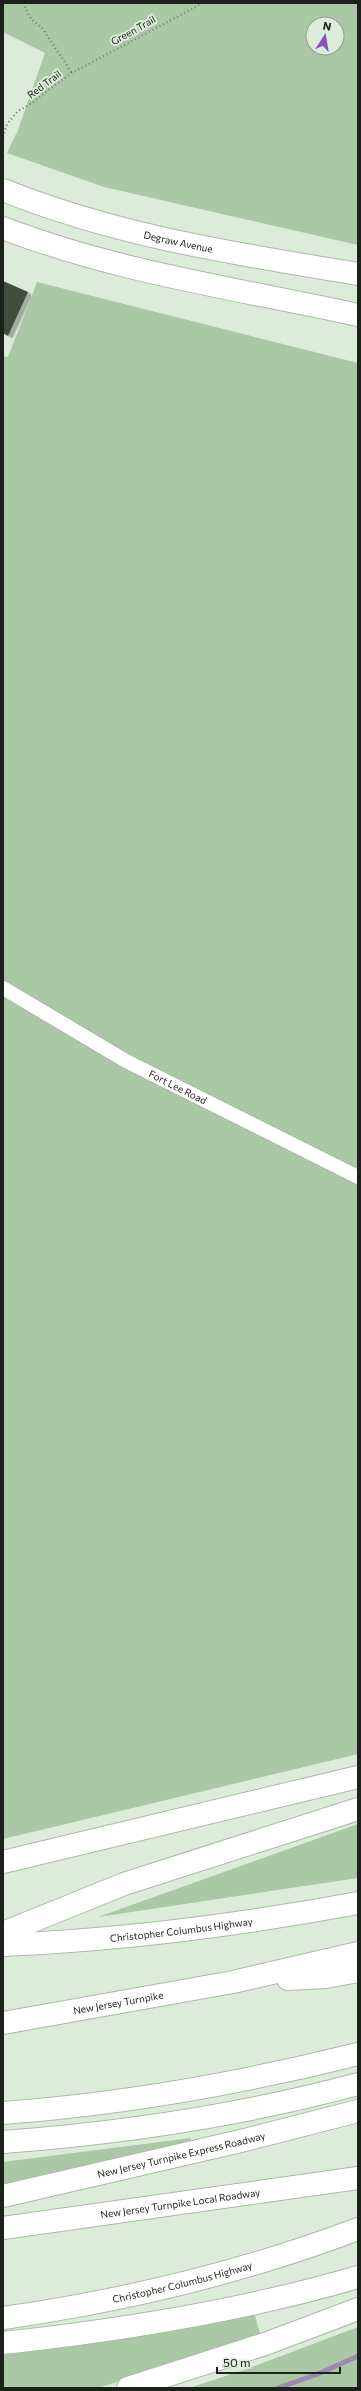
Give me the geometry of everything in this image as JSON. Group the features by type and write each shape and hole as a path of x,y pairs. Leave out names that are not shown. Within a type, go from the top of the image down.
{"main road":[{"name":"Degraw Avenue","path":"3,190 53,209 137,234 215,250 358,274"},
{"path":"3,228 62,249 148,272 358,315"},
{"path":"3,1862 358,1777"},
{"path":"3,1933 43,1915 179,1865 358,1809"},
{"name":"Christopher Columbus Highway","path":"3,1945 97,1940 209,1928 358,1903"},
{"path":"233,1982 358,1953"},
{"path":"233,1982 326,1976 358,1971"},
{"name":"New Jersey Turnpike","path":"3,2023 233,1982"},
{"path":"3,2113 83,2105 202,2087 358,2054"},
{"path":"3,2142 94,2133 176,2121 273,2104 358,2084"},
{"name":"New Jersey Turnpike Express Roadway","path":"3,2196 245,2140 358,2111"},
{"name":"New Jersey Turnpike Local Roadway","path":"3,2228 358,2178"},
{"name":"Christopher Columbus Highway","path":"3,2318 96,2302 200,2278 280,2255 358,2229"},
{"path":"3,2343 103,2331 216,2311 292,2295 358,2276"},
{"path":"128,2388 250,2349 358,2309"}],"street":[{"name":"Fort Lee Road","path":"3,988 133,1065 358,1177"}],"path":[{"name":"Red Trail","path":"3,137 7,124 18,111 32,103 72,73 42,28 31,19 23,3"},
{"name":"Green Trail","path":"72,73 203,3"}],"green space":[{"path":"3,3 358,3 358,245 104,187 7,153 18,130 45,53 3,32"},
{"path":"37,282 358,363 358,1754 3,1839 3,356 8,357"},
{"path":"358,1824 358,1878 98,1917"},
{"path":"191,2138 191,2142 3,2185 3,2162"},
{"path":"254,2312 261,2337 98,2388 3,2388 3,2351"},
{"path":"358,2327 358,2388 189,2388 244,2370"}],"building":[{"path":"3,281 28,292 8,336 3,333"}],"waterway":[{"path":"278,2388 318,2374 358,2356"}]}
